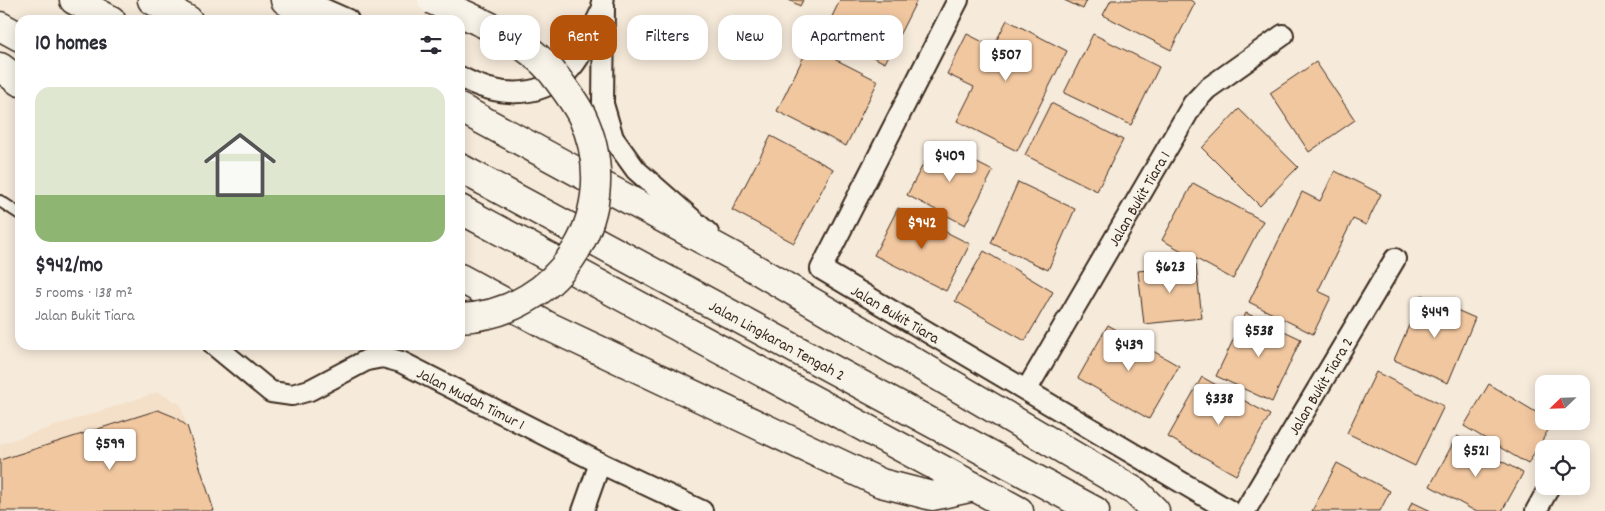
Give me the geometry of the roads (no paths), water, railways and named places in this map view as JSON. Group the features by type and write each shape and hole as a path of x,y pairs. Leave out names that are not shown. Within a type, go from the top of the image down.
{"highway":[{"path":"74,0 102,15"},
{"path":"152,0 179,15"},
{"path":"285,0 306,15"},
{"path":"432,0 463,15"},
{"path":"465,16 510,38 550,70 582,116 590,140 594,164 595,195 591,217 582,242 554,280 539,292 514,306 497,312 465,317"},
{"path":"0,26 15,34"},
{"path":"0,67 15,78"},
{"path":"465,111 742,261 1136,492 1156,511"},
{"name":"Jalan Lingkaran Tengah 2","path":"465,171 1094,511"},
{"path":"465,212 1019,511"},
{"path":"465,281 550,327 881,483 932,496 974,487"}],"street":[{"path":"303,0 337,15"},
{"name":"Jalan Bukit Tiara","path":"958,0 821,269 1027,389 1230,511"},
{"path":"465,79 493,92 516,94 533,91 553,82 568,70 577,58 603,3"},
{"path":"603,3 603,104 613,138 636,170 742,261"},
{"name":"Jalan Bukit Tiara 1","path":"1027,389 1193,104 1207,89 1283,35"},
{"name":"Jalan Bukit Tiara 2","path":"1245,511 1395,258"},
{"name":"Jalan Mudah Timur 1","path":"220,350 271,392 292,395 310,390 367,360 383,357 401,362 702,511"},
{"path":"582,511 600,462"},
{"path":"1536,511 1544,495"}],"lane":[{"path":"0,202 15,211"}]}
